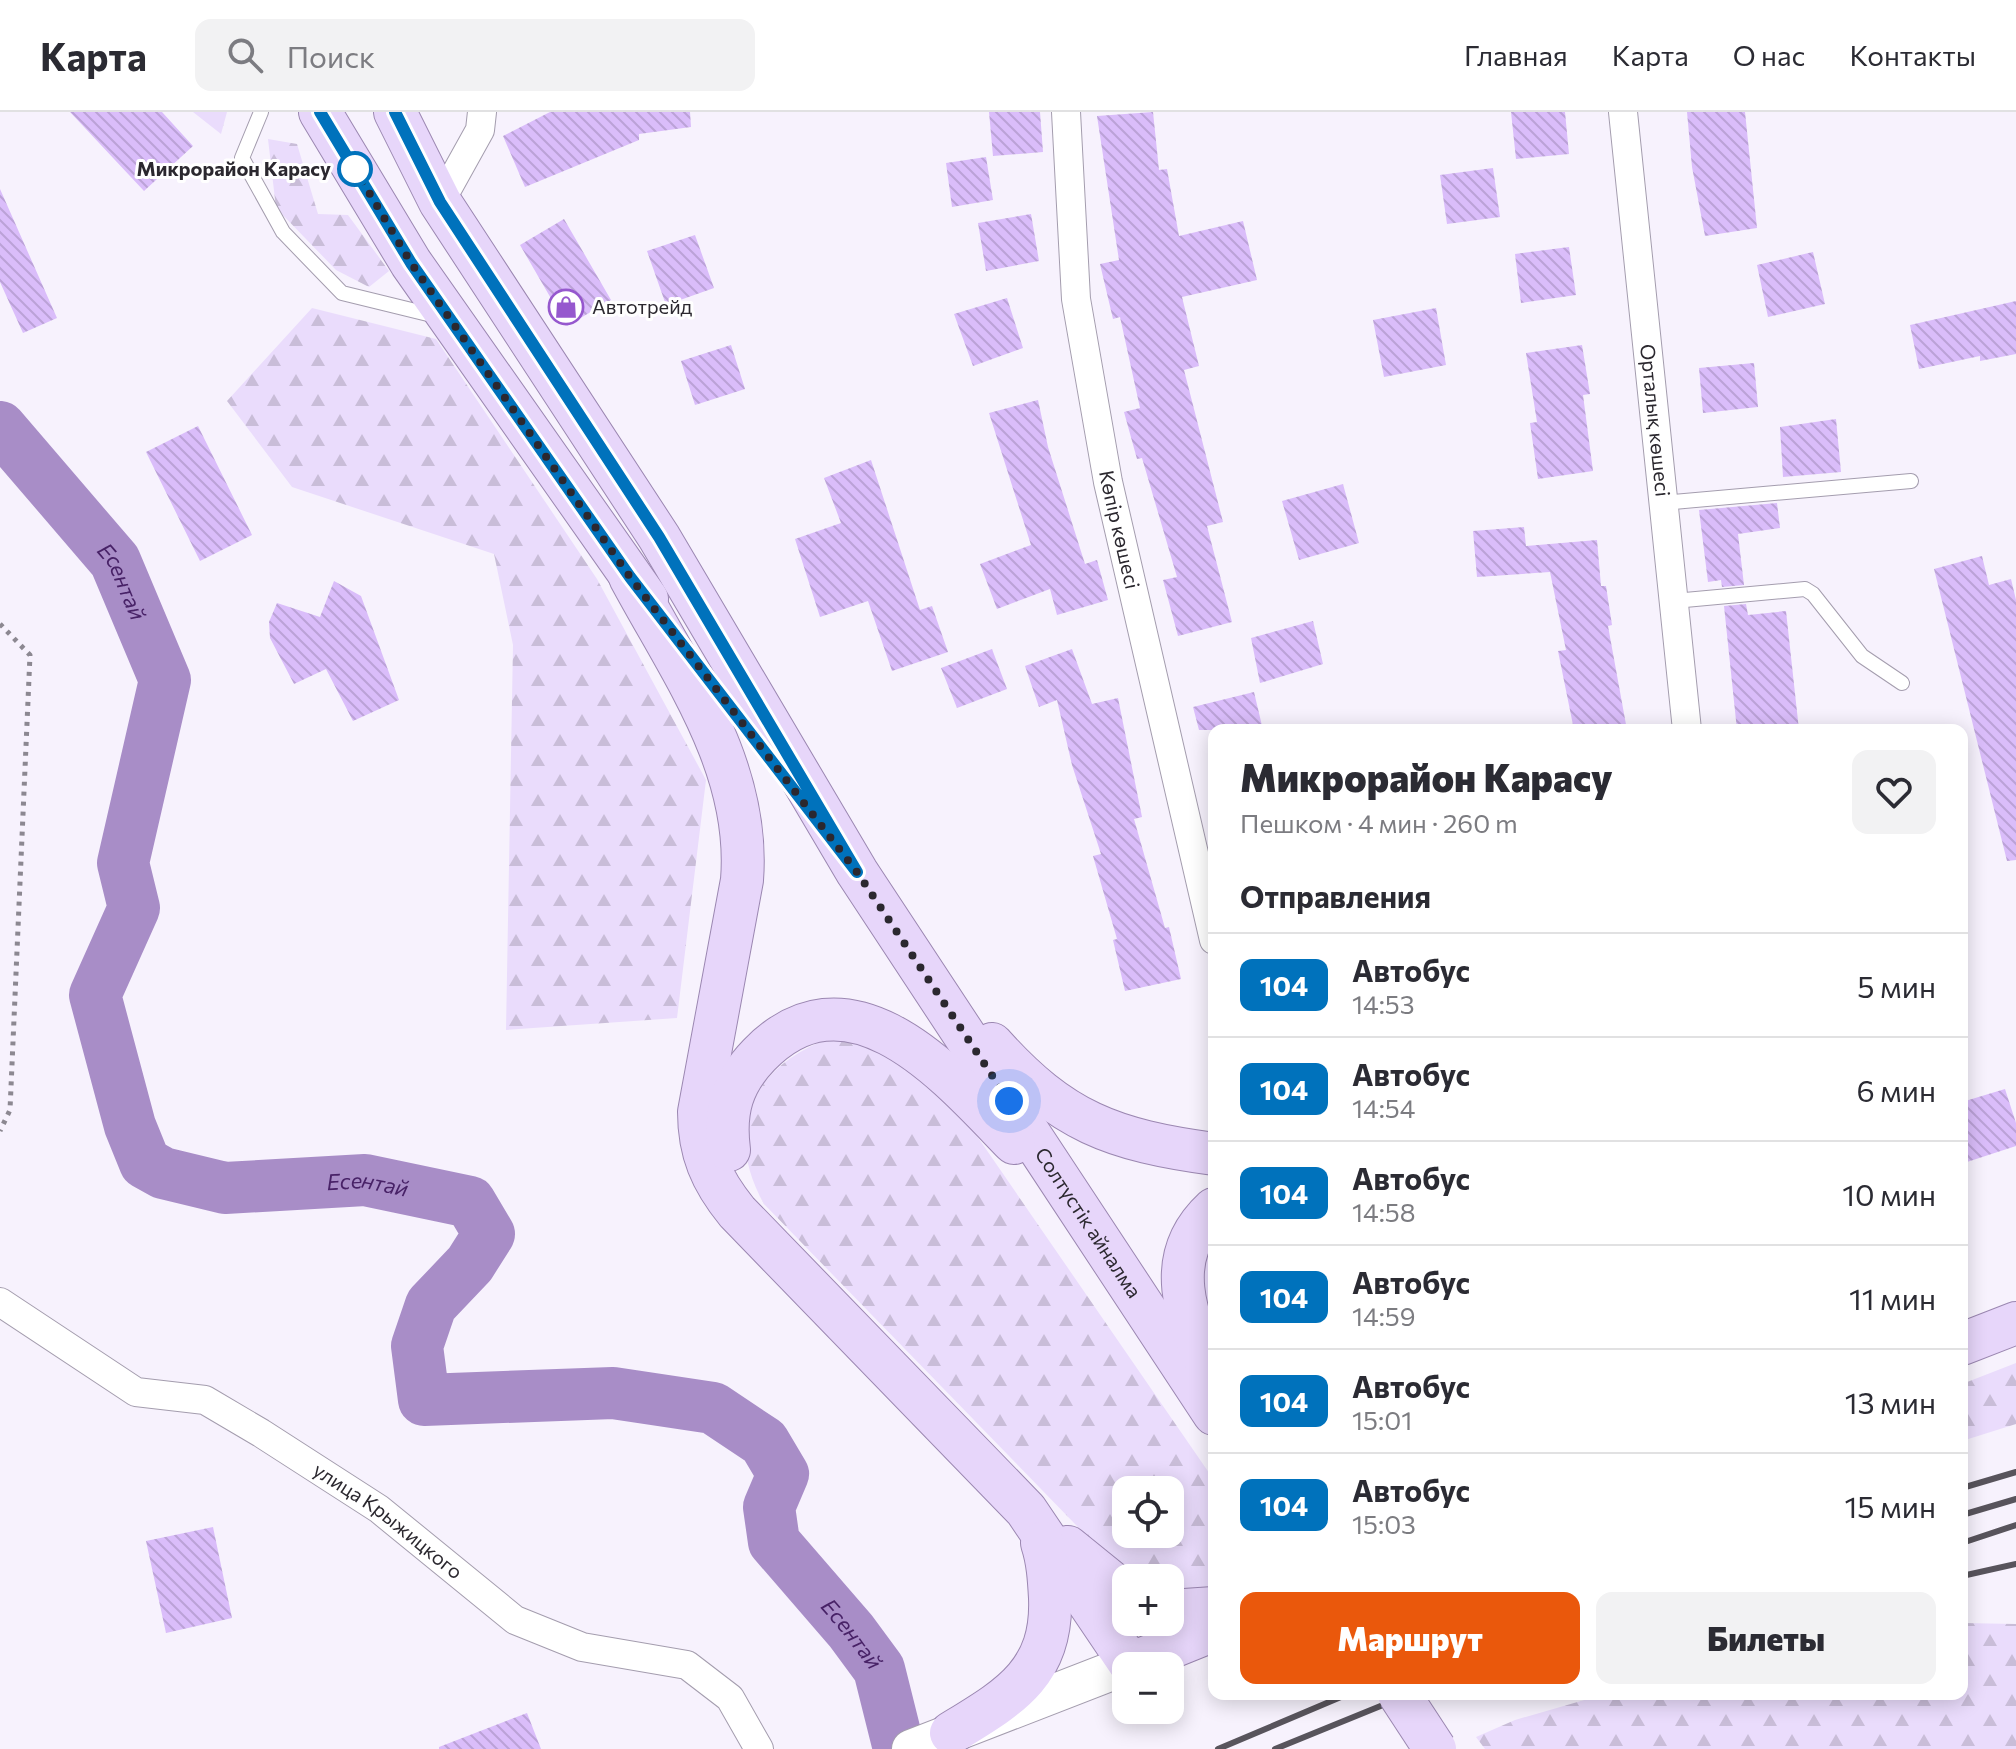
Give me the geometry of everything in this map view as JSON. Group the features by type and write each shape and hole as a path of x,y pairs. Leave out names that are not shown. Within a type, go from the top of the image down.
{"main road":[{"name":"Солтүстік айналма","path":"320,112 411,263 630,577 857,872"},
{"name":"Солтүстік айналма","path":"395,112 440,202 659,537 857,872 1208,1405"},
{"path":"630,577 713,731 732,774 745,845 742,880 699,1112 699,1139 704,1160 723,1194 1026,1510 1112,1582"},
{"path":"918,964 999,1052 1051,1101 1089,1125 1121,1137 1208,1153"},
{"path":"768,1242 739,1191 732,1168 727,1133 729,1102 741,1073 765,1048 794,1030 823,1020 867,1023 919,1051 951,1077 1085,1216"},
{"path":"1208,1216 1192,1236 1181,1273 1188,1317 1208,1365"},
{"path":"1968,1342 2016,1323"},
{"path":"1026,1510 1122,1652"},
{"path":"951,1733 1001,1702 1030,1675 1039,1661 1050,1611 1048,1572 1044,1548 1026,1510"},
{"path":"1184,1610 1208,1608"},
{"path":"1160,1652 1208,1632"},
{"path":"911,1749 1112,1671"},
{"path":"1403,1700 1435,1749"}],"street":[{"path":"440,202 480,130 482,112"},
{"name":"Көпір көшесі","path":"1066,112 1076,299 1106,467 1143,643 1208,915"},
{"name":"Орталық көшесі","path":"1623,112 1686,724"},
{"name":"улица Крыжицкого","path":"0,1302 136,1392 205,1400 261,1433 379,1509 515,1620 582,1647 687,1665 730,1698 759,1749"}],"lane":[{"path":"261,112 242,158 283,232 342,293 451,320"},
{"path":"1662,503 1911,481"},
{"path":"1674,601 1805,589 1813,594 1862,656 1902,683"}],"path":[{"path":"0,624 30,655 10,1110 0,1131"}],"green space":[{"path":"193,112 227,112 221,134"},
{"path":"268,139 297,144 318,214 348,215 389,271 369,287 336,270 276,208"},
{"path":"312,308 436,339 597,579 706,780 677,1018 506,1030 513,645 494,554 292,487 227,401"},
{"path":"831,1038 876,1042 959,1110 1208,1471 1208,1592 1184,1593 1184,1564 1116,1564 1109,1559 764,1204 752,1176 746,1150 746,1126 752,1103 764,1083 782,1065 804,1050"},
{"path":"1208,1249 1208,1316 1197,1279"},
{"path":"2016,1363 2016,1424 1968,1439 1968,1382"},
{"path":"1968,1623 2016,1624 2016,1749 1485,1749 1476,1737 1515,1720 1584,1700 1968,1700"}],"building":[{"path":"70,112 162,112 193,146 144,191"},
{"path":"550,112 690,112 691,127 639,134 639,140 525,187 503,136"},
{"path":"989,112 1040,112 1043,152 993,156"},
{"path":"1153,112 1159,170 1167,169 1179,236 1243,221 1257,280 1182,297 1199,366 1184,370 1223,522 1207,526 1232,622 1178,636 1163,580 1177,577 1142,458 1137,459 1124,412 1140,408 1120,317 1113,319 1100,264 1119,260 1097,116"},
{"path":"1511,112 1565,112 1569,154 1516,159"},
{"path":"1687,112 1745,112 1757,228 1705,236 1692,167"},
{"path":"986,157 993,200 952,207 946,163"},
{"path":"1493,168 1500,217 1447,224 1440,175"},
{"path":"0,189 57,318 23,333 0,282"},
{"path":"1031,214 1039,261 986,271 978,223"},
{"path":"564,219 611,300 567,326 520,245"},
{"path":"695,235 714,288 666,305 647,251"},
{"path":"1569,247 1576,295 1521,303 1515,254"},
{"path":"1813,252 1825,304 1768,317 1757,265"},
{"path":"1007,298 1023,348 973,366 954,314"},
{"path":"2016,301 2016,354 1980,361 1980,356 1919,369 1910,325"},
{"path":"1436,308 1446,365 1384,377 1373,320"},
{"path":"731,345 745,389 695,405 681,361"},
{"path":"1582,345 1590,394 1583,395 1593,471 1538,479 1530,423 1537,422 1526,353"},
{"path":"1754,363 1758,407 1703,413 1699,368"},
{"path":"1038,400 1048,447 1085,564 1097,560 1108,600 1057,615 1050,589 997,609 980,564 1031,545 989,413"},
{"path":"1836,419 1841,472 1783,477 1780,427"},
{"path":"198,426 252,535 200,561 146,452"},
{"path":"871,460 920,610 932,606 948,652 892,671 868,601 820,617 795,539 841,523 824,478"},
{"path":"1343,484 1359,543 1299,560 1282,501"},
{"path":"1777,503 1780,528 1738,534 1744,585 1722,587 1721,580 1708,582 1699,510"},
{"path":"1524,527 1526,546 1597,540 1601,586 1606,586 1612,625 1608,626 1626,724 1573,724 1558,651 1566,650 1550,572 1477,577 1473,531"},
{"path":"1982,556 1989,585 2011,579 2016,600 2016,860 2007,861 1934,569"},
{"path":"334,581 361,596 399,700 353,721 326,669 294,684 270,638 269,622 277,603 320,617"},
{"path":"1746,604 1748,615 1786,611 1798,724 1736,724 1724,606"},
{"path":"1313,621 1323,664 1260,683 1251,638"},
{"path":"992,649 1007,689 957,708 941,668"},
{"path":"1072,649 1092,704 1118,698 1142,817 1134,819 1165,928 1169,927 1181,979 1125,991 1113,940 1117,939 1093,856 1101,854 1072,765 1057,700 1039,707 1025,666"},
{"path":"1254,692 1262,724 1208,724 1208,730 1199,730 1193,707"},
{"path":"2005,1089 2016,1123 2016,1146 1968,1162 1968,1100"},
{"path":"213,1527 232,1618 166,1633 146,1541"},
{"path":"527,1713 541,1749 439,1749 439,1747"}],"waterway":[{"name":"Есентай","path":"0,427 115,561 165,680 123,863 134,908 95,995 130,1126 145,1163 163,1173 225,1188 365,1180 470,1202 489,1234 470,1264 431,1305 417,1346 424,1400 613,1393 713,1408 764,1442 783,1474 769,1507 774,1542 851,1631 879,1669 899,1749"}],"railway":[{"path":"1968,1486 2016,1472"},
{"path":"1968,1513 2016,1499"},
{"path":"1968,1541 2016,1525"},
{"path":"1968,1575 2016,1564"},
{"path":"1218,1749 1334,1700"},
{"path":"1275,1749 1395,1700"}],"bus line":[{"name":"104","path":"320,112 411,263 630,577 857,872 659,537 440,202 395,112"}],"place":[{"name":"Микрорайон Карасу","path":"355,169"},
{"name":"Автотрейд","path":"566,307"}],"route":[{"path":"355,169 411,263 630,577 857,872 1009,1101"}]}
